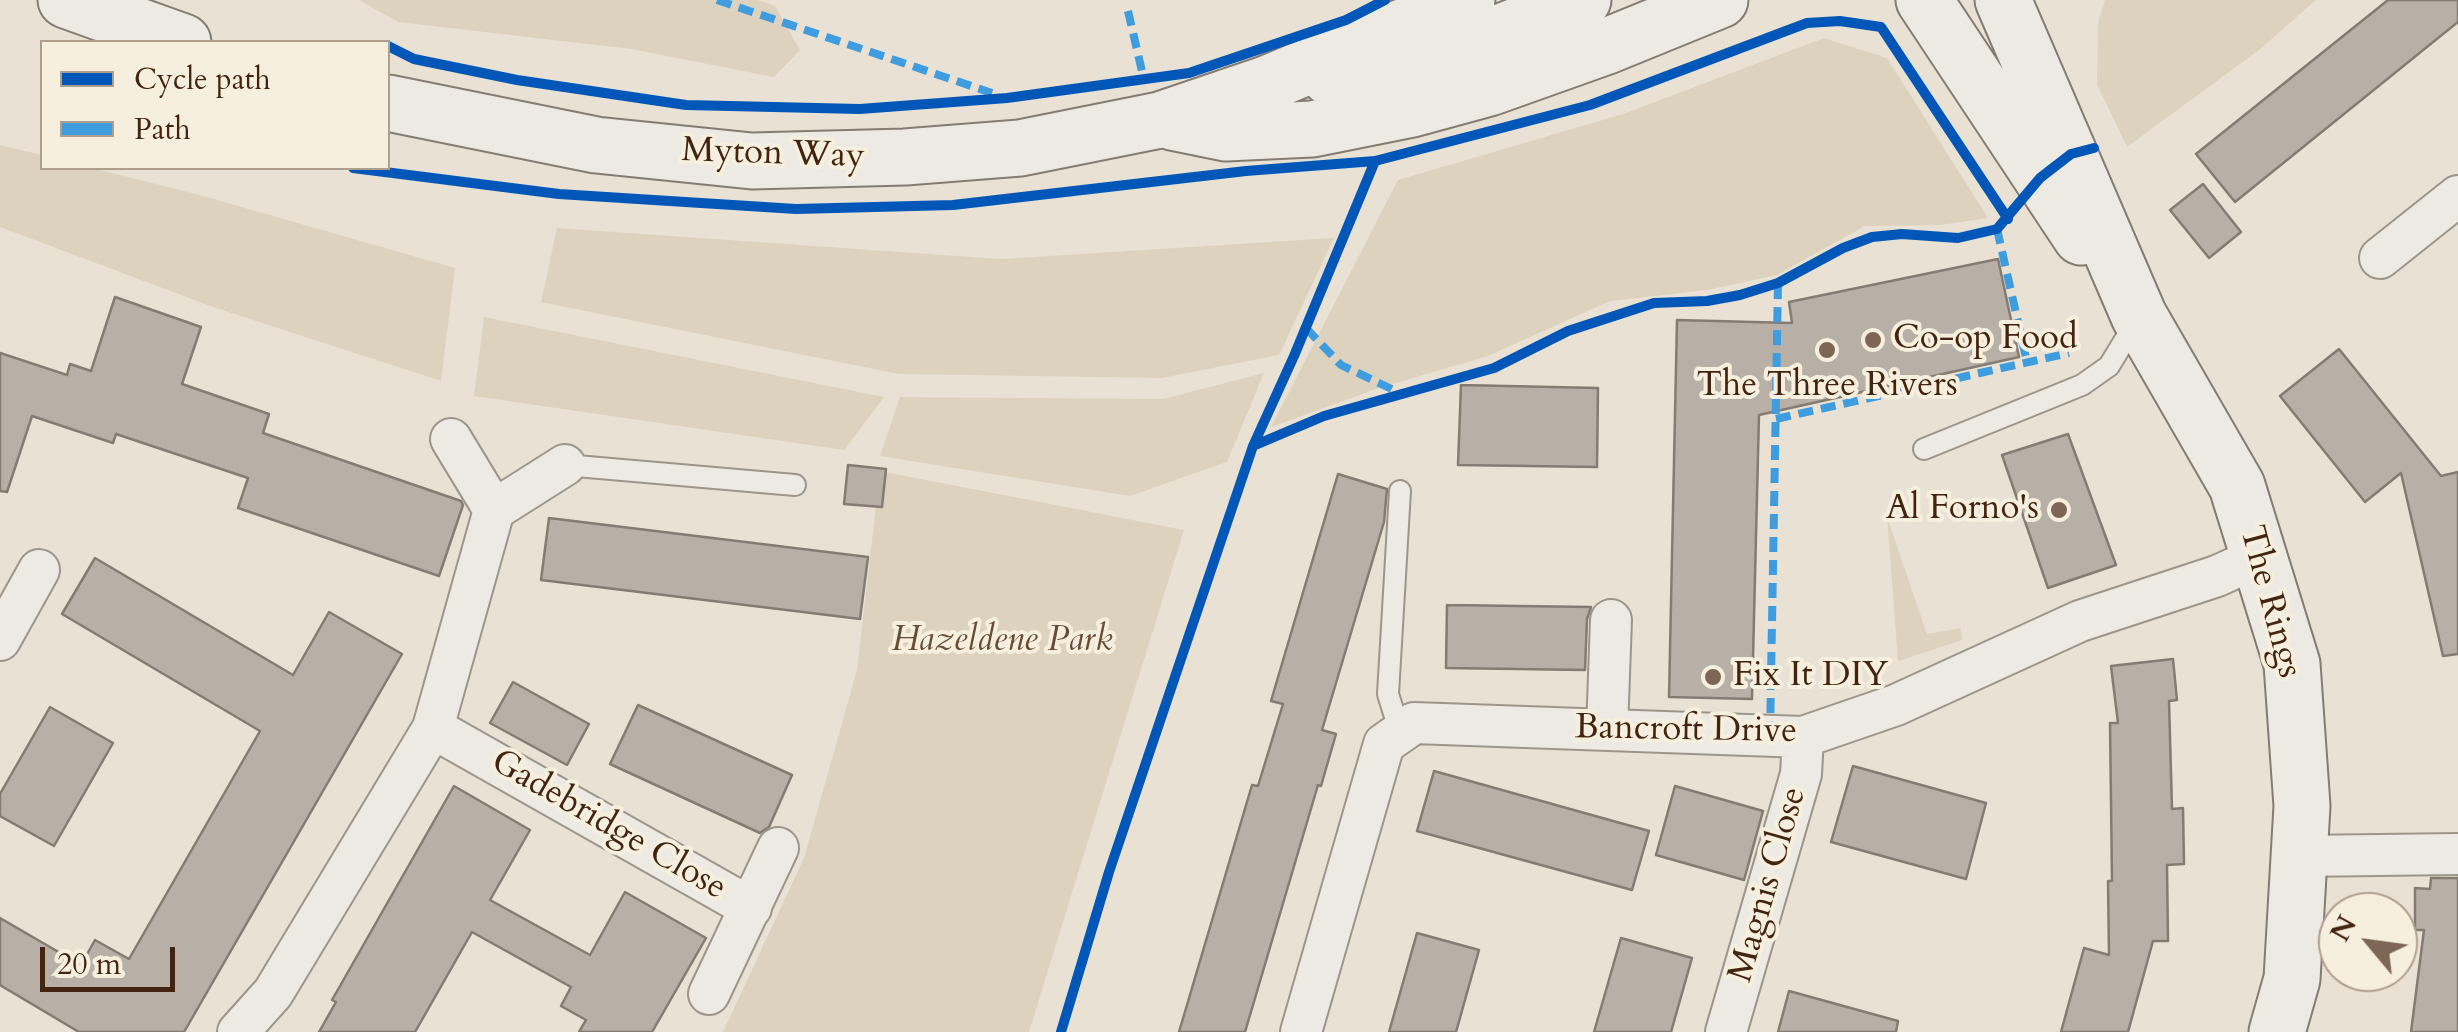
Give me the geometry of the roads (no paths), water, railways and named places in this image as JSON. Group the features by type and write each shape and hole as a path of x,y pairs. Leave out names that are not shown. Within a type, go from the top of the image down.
{"street":[{"path":"66,0 176,40"},
{"path":"1266,84 1411,67 1584,0"},
{"name":"Myton Way","path":"1160,120 1226,132 1295,130 1412,109 1489,88 1574,58 1720,0"},
{"name":"The Rings","path":"2003,0 2139,316"},
{"path":"2037,83 2050,0"},
{"name":"Myton Way","path":"390,103 596,144 752,161 904,157 1020,148 1160,120 1266,84 1450,5"},
{"name":"The Rings","path":"1931,7 2040,178 2139,316 2237,486 2292,664 2302,806 2292,979 2278,1032"},
{"path":"2380,258 2458,196"},
{"path":"451,439 494,510"},
{"path":"238,1032 273,993 432,728 494,510 565,465"},
{"name":"Bancroft Drive","path":"1400,733 1414,723 1803,738 1896,706 2080,622 2218,576 2259,557"},
{"path":"0,640 39,570"},
{"path":"1607,730 1611,620"},
{"name":"Gadebridge Close","path":"432,728 751,908 709,994"},
{"path":"1302,1032 1384,744 1400,733"},
{"name":"Magnis Close","path":"1726,1032 1801,774 1803,738"},
{"path":"751,908 778,848"},
{"path":"2299,856 2458,854"}],"lane":[{"path":"1924,449 2082,385 2109,366 2139,316"},
{"path":"565,465 794,485"},
{"path":"1400,491 1388,694 1400,733"}],"place":[{"name":"Co-op Food","path":"1873,340"},
{"name":"The Three Rivers","path":"1827,350"},
{"name":"Al Forno's","path":"2059,510"},
{"name":"Fix It DIY","path":"1713,677"}],"park label":[{"name":"Hazeldene Park","path":"1002,642"}]}
